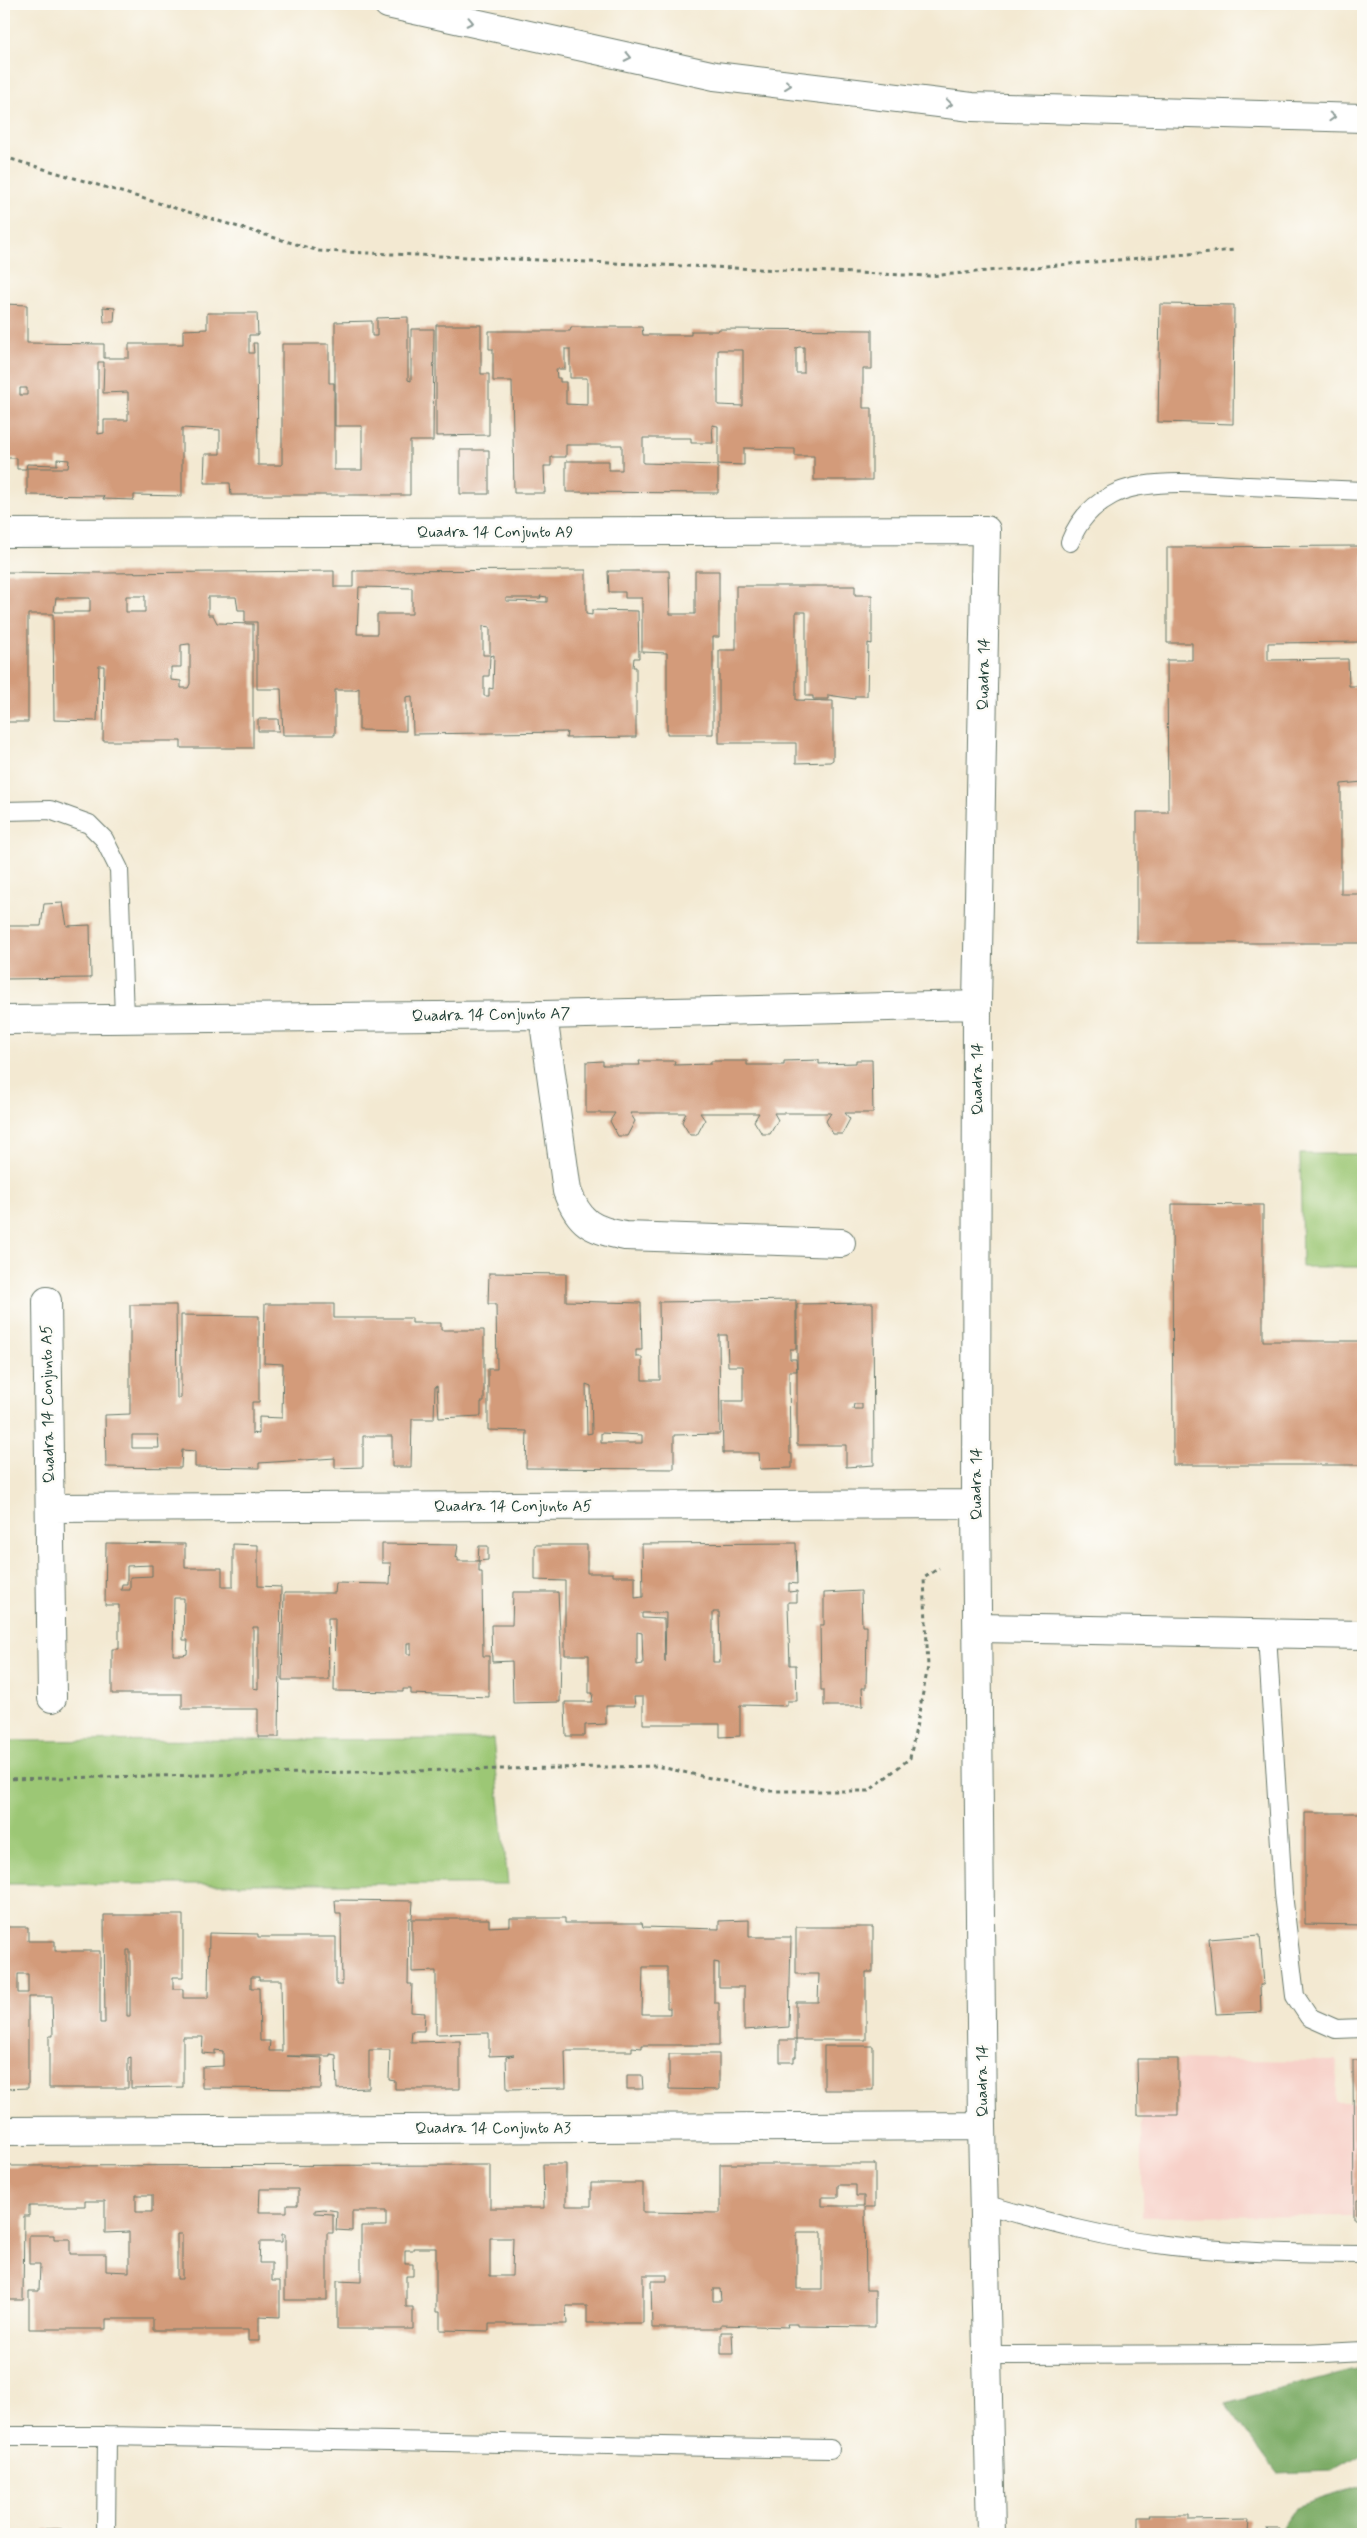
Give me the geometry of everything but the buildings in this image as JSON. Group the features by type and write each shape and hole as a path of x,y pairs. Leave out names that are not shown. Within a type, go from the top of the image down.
{"main road":[{"path":"388,4 716,76 972,107 1363,118"},
{"name":"Quadra 14 Conjunto A9","path":"4,533 986,530"},
{"name":"Quadra 14","path":"986,530 977,1005 976,1504 982,2126 991,2534"},
{"name":"Quadra 14 Conjunto A7","path":"4,1020 543,1015 977,1005"},
{"path":"543,1015 567,1191 574,1209 588,1225 605,1232 625,1236 841,1243"},
{"name":"Quadra 14 Conjunto A5","path":"47,1301 52,1698"},
{"name":"Quadra 14 Conjunto A5","path":"50,1508 976,1504"},
{"path":"978,1628 1363,1635"},
{"name":"Quadra 14 Conjunto A3","path":"4,2130 982,2126"}],"lane":[{"path":"1070,542 1077,524 1093,507 1113,494 1144,486 1184,483 1363,491"},
{"path":"4,811 50,810 89,824 104,839 119,868 124,1018"},
{"path":"1267,1634 1283,1894 1295,1996 1310,2017 1336,2029 1363,2028"},
{"path":"984,2204 1088,2232 1173,2246 1309,2254 1363,2254"},
{"path":"987,2356 1305,2354 1363,2351"},
{"path":"4,2436 107,2436 830,2449"},
{"path":"106,2534 107,2436"}],"path":[{"path":"4,156 319,251 928,276 1236,250"},
{"path":"4,1779 656,1766 769,1790 869,1791 910,1758 928,1667 924,1578 977,1542"}],"shaded area":[{"path":"1142,2059 1337,2061 1335,2103 1363,2103 1363,2216 1142,2217"}],"green space":[{"path":"1300,1154 1363,1154 1363,1267 1302,1267"},
{"path":"493,1739 508,1884 4,1884 4,1741"},
{"path":"1363,2367 1363,2453 1332,2471 1277,2473 1225,2403"},
{"path":"1363,2485 1363,2534 1279,2534 1296,2507"}]}
